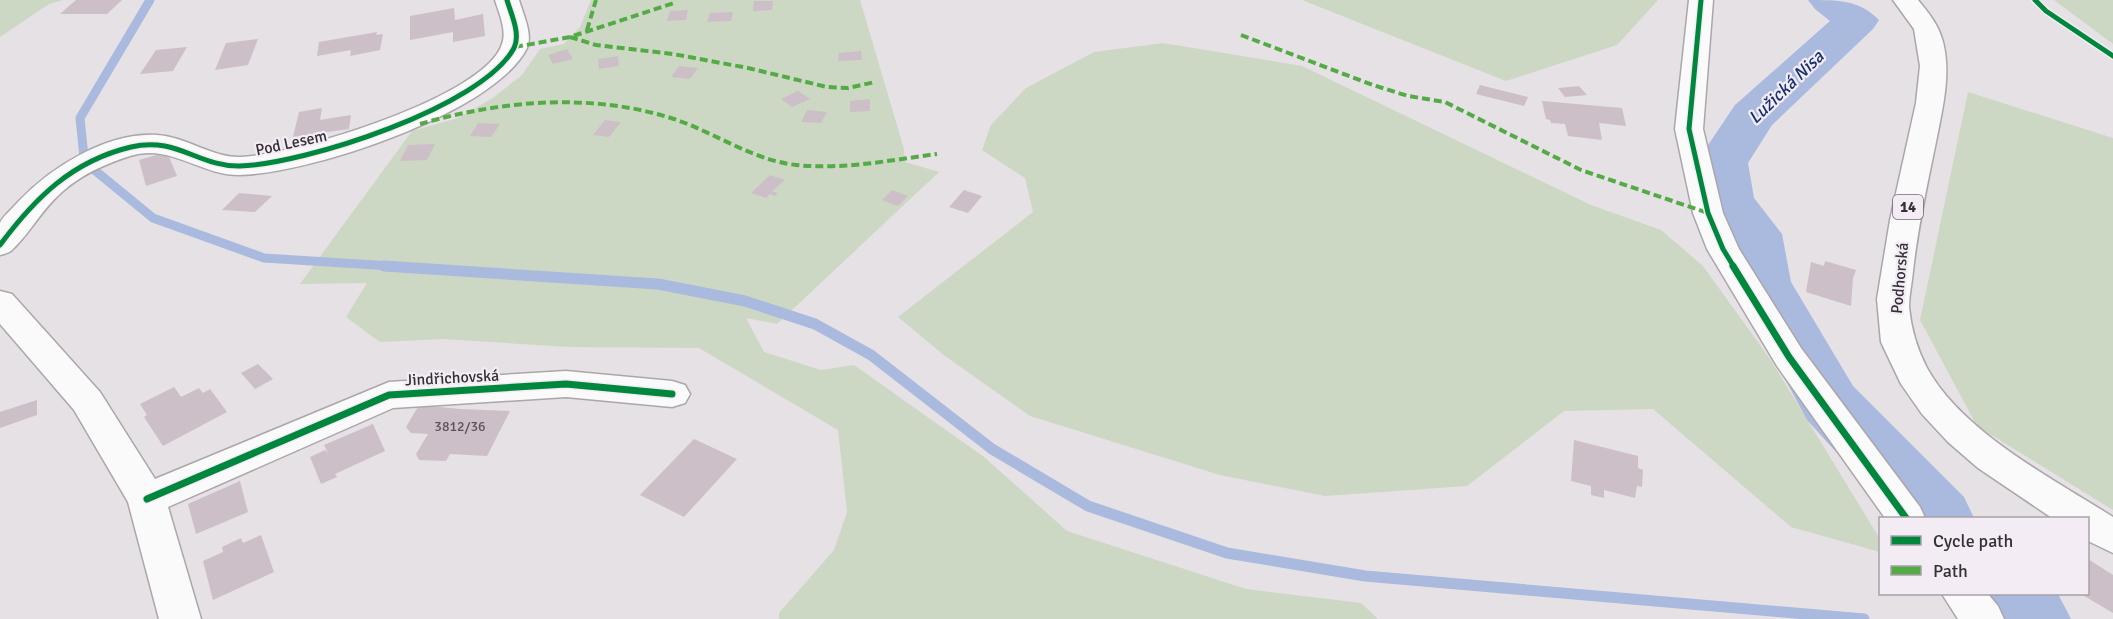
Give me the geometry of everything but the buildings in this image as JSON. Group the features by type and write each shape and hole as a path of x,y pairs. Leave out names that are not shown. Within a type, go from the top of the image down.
{"street":[{"name":"Pod Lesem","path":"0,245 44,190 72,170 121,149 160,144 217,164 239,166 270,163 330,149 446,103 493,74 515,47 517,35 507,0"},
{"path":"1701,0 1689,129 1708,213 1723,249 1789,357 1905,517"},
{"name":"Podhorská","path":"1905,0 1926,29 1934,59 1931,96 1900,248 1893,307 1899,345 1915,378 1939,410 1971,441 2005,467 2080,517"},
{"path":"0,302 87,400 147,499 180,619"},
{"name":"Jindřichovská","path":"147,499 389,395 566,384 672,394"},
{"path":"2089,522 2113,537"},
{"path":"1964,595 1983,619"}],"green space":[{"path":"0,0 63,0 49,4 0,37"},
{"path":"591,0 860,0 904,149 905,162 939,172 777,324 746,318 764,352 821,370 854,365 984,457 1067,531 1246,589 1361,603 1378,619 779,619 779,613 834,550 847,512 838,430 699,348 569,347 443,339 380,342 346,317 367,283 300,284 412,131 458,118 493,98 522,75 540,49 564,44 580,27"},
{"path":"1302,0 1658,0 1617,45 1506,81"},
{"path":"2054,0 2113,0 2113,44"},
{"path":"1163,43 1302,66 1591,205 1661,230 1703,266 1770,359 1879,537 1879,552 1791,527 1653,409 1564,411 1467,486 1325,496 1220,475 1030,416 945,356 898,317 1033,212 1025,178 982,150 991,125 1026,88 1094,52"},
{"path":"1968,92 2113,138 2113,510 1977,426 1920,320"}],"waterway":[{"path":"84,157 80,118 150,0"},
{"name":"Lužická Nisa","path":"1830,0 1857,20 1753,116 1722,163 1727,202 1754,234 1762,282 1830,403 1938,517"},
{"path":"92,168 153,218 264,258 407,267"},
{"path":"384,266 658,284 745,301 815,324 871,355 992,449 1088,506 1227,553 1365,576 1864,619"},
{"name":"Lužická Nisa","path":"2013,595 2033,619"}],"marked path":[{"path":"587,30 596,0"},
{"path":"515,47 570,37 674,3"},
{"path":"1241,35 1373,85 1408,96 1445,102 1581,170 1708,213"},
{"path":"570,37 596,45 673,54 748,68 827,87 848,88 875,82"},
{"path":"420,124 450,115 514,104 582,103 615,106 676,120 764,158 796,165 848,165 937,154"}],"cycle path":[{"path":"0,245 25,212 52,185 83,164 122,149 156,143 231,166 268,163 347,143 432,110 469,90 498,69 514,48 516,37 507,0"},
{"path":"1701,0 1689,129 1708,213 1723,249 1789,357 1905,517"},
{"path":"2035,0 2046,11 2113,56"},
{"path":"147,499 389,395 566,384 672,394"}]}
